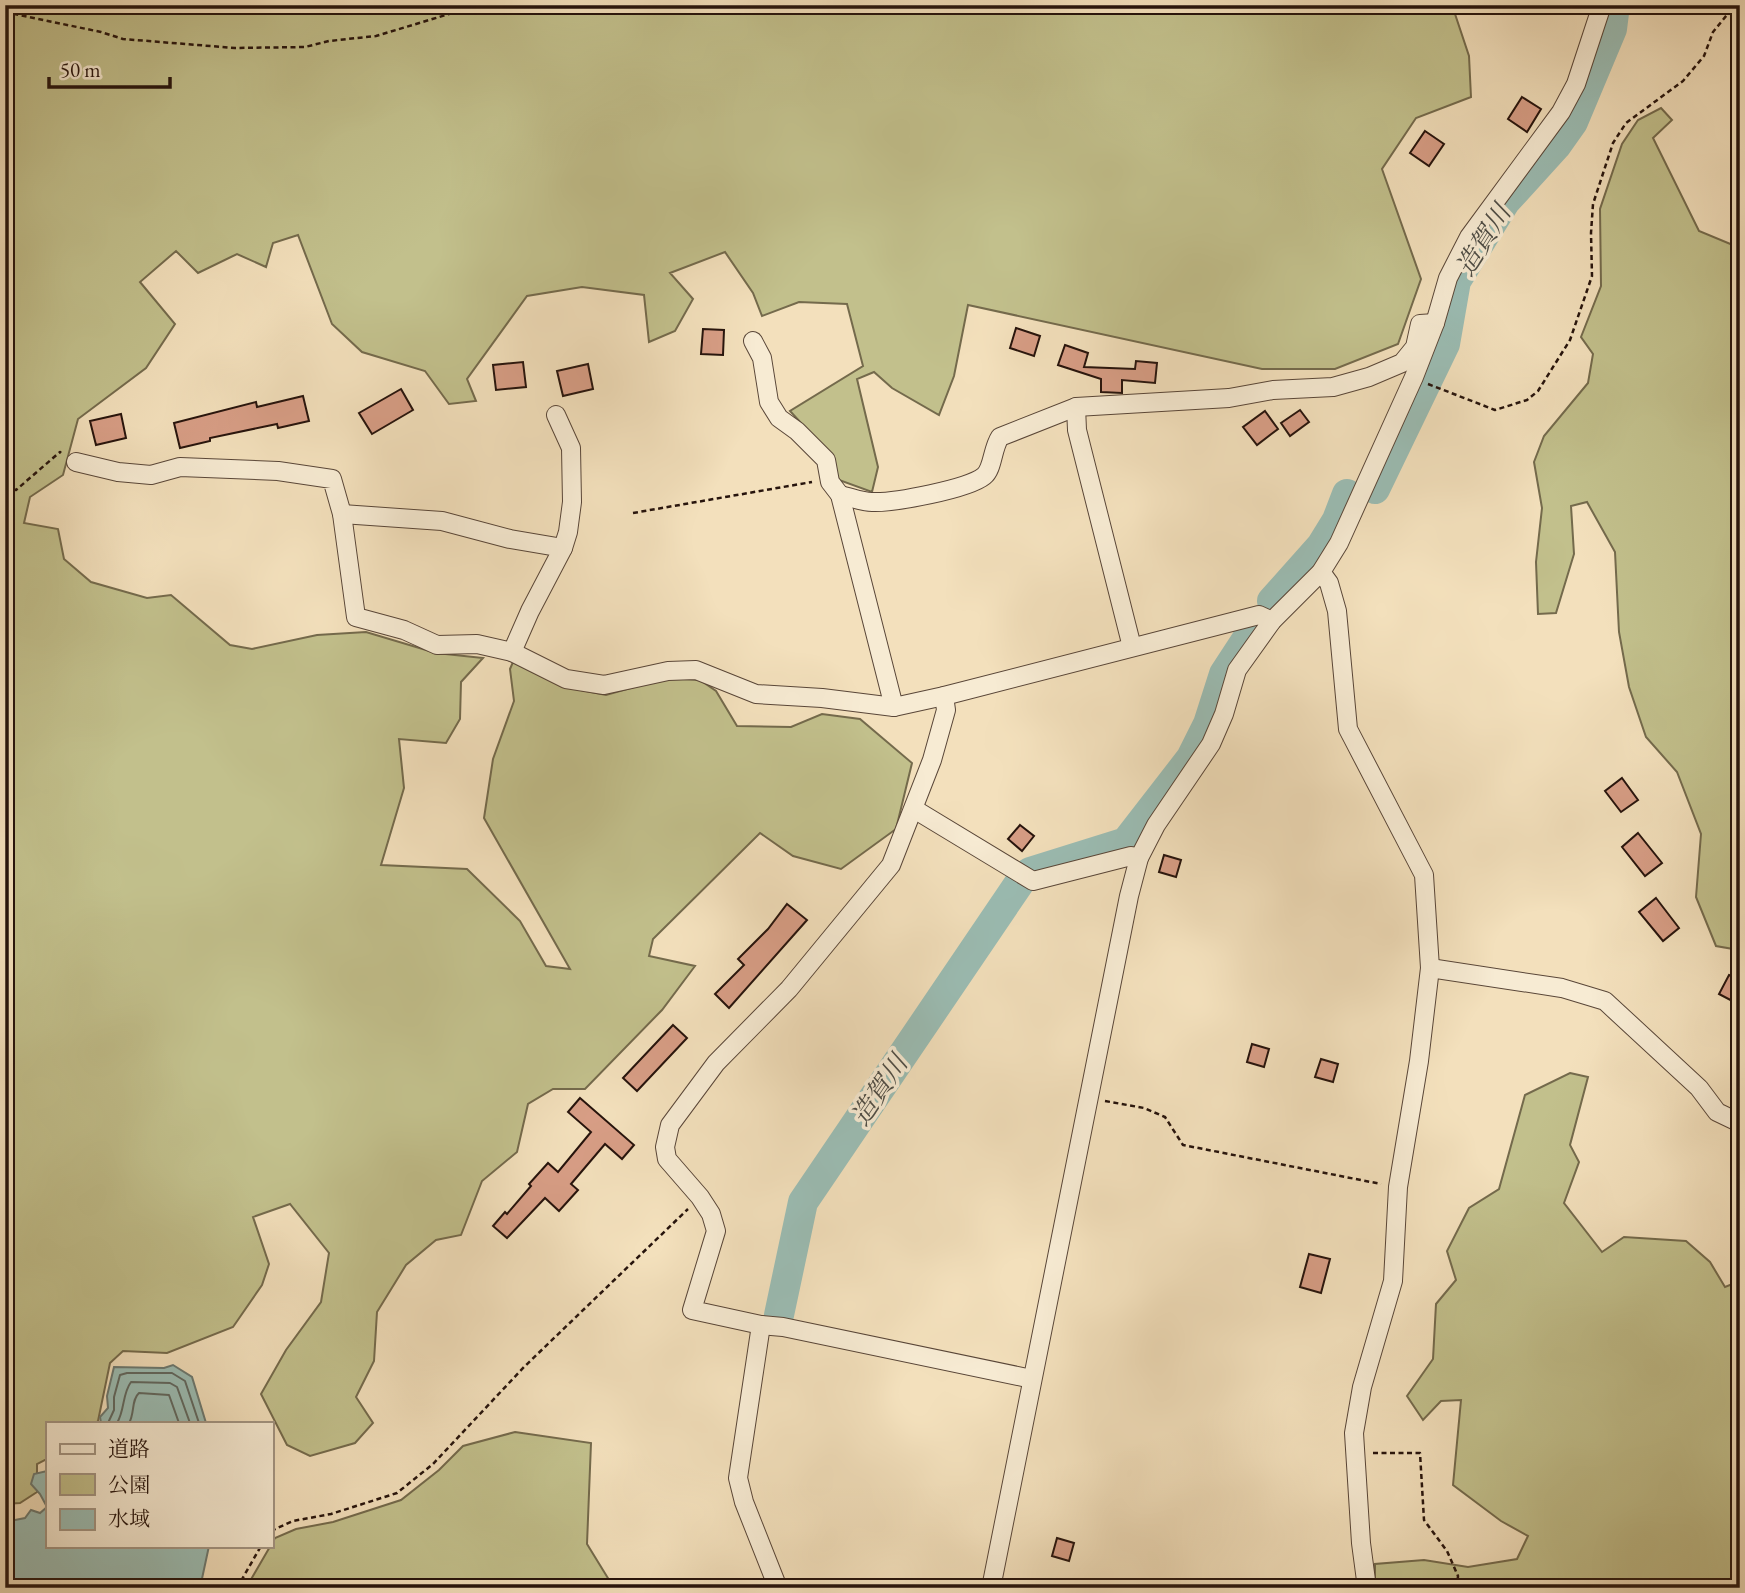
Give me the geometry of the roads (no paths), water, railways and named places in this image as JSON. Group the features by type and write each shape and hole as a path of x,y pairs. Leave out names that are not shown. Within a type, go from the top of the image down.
{"street":[{"path":"991,1588 1088,1097 1139,858 1156,825 1211,744 1224,714 1237,670 1272,621 1321,572 1339,543 1402,406 1435,323 1448,278 1469,237 1561,112 1576,83 1602,5"},
{"path":"835,488 870,502 894,501 933,494 983,478 990,469 994,446 1000,437 1076,407 1229,398 1273,390 1333,387 1369,377 1402,363 1415,347 1420,324 1435,323"},
{"path":"753,341 762,358 769,402 779,418 797,431 826,460 894,707"},
{"path":"1076,407 1077,430 1132,647"},
{"path":"512,652 563,548 572,502 571,448 556,415"},
{"path":"76,462 118,472 151,475 180,467 278,471 332,479 342,514 356,617 404,630 437,645 477,644 512,652 566,679 604,685 668,671 696,670 756,694 822,698 894,707 1259,615 1272,621"},
{"path":"342,514 442,521 510,539 563,548"},
{"path":"1321,572 1329,583 1337,611 1348,729 1424,875 1430,968 1419,1060 1398,1187 1393,1281 1362,1387 1354,1433 1361,1542 1367,1588"},
{"path":"944,696 946,710 932,761 891,865 789,989 716,1063 670,1125 665,1147 667,1159 711,1214 716,1231 691,1310 1032,1379"},
{"path":"914,809 1033,881 1131,856 1139,858"},
{"path":"1430,968 1562,988 1605,1001 1699,1088 1717,1112 1740,1123"},
{"path":"761,1325 738,1478 744,1502 778,1588"}],"water":[{"path":"173,1365 192,1377 206,1422 101,1422 100,1417 108,1408 107,1396 114,1367 164,1368"},
{"path":"46,1471 46,1505 31,1484 34,1474"},
{"path":"46,1508 46,1548 209,1548 200,1588 5,1588 5,1518 10,1521 25,1518 31,1510 40,1513"}],"waterway":[{"name":"造賀川","path":"1375,489 1445,344 1456,281 1505,202 1556,146 1573,122 1612,29 1615,5"},
{"name":"造賀川","path":"1272,601 1321,546 1337,520 1347,494"},
{"name":"造賀川","path":"1030,872 1126,842 1191,758 1208,724 1224,674 1256,625"},
{"name":"造賀川","path":"779,1315 803,1202 1020,882"}]}
